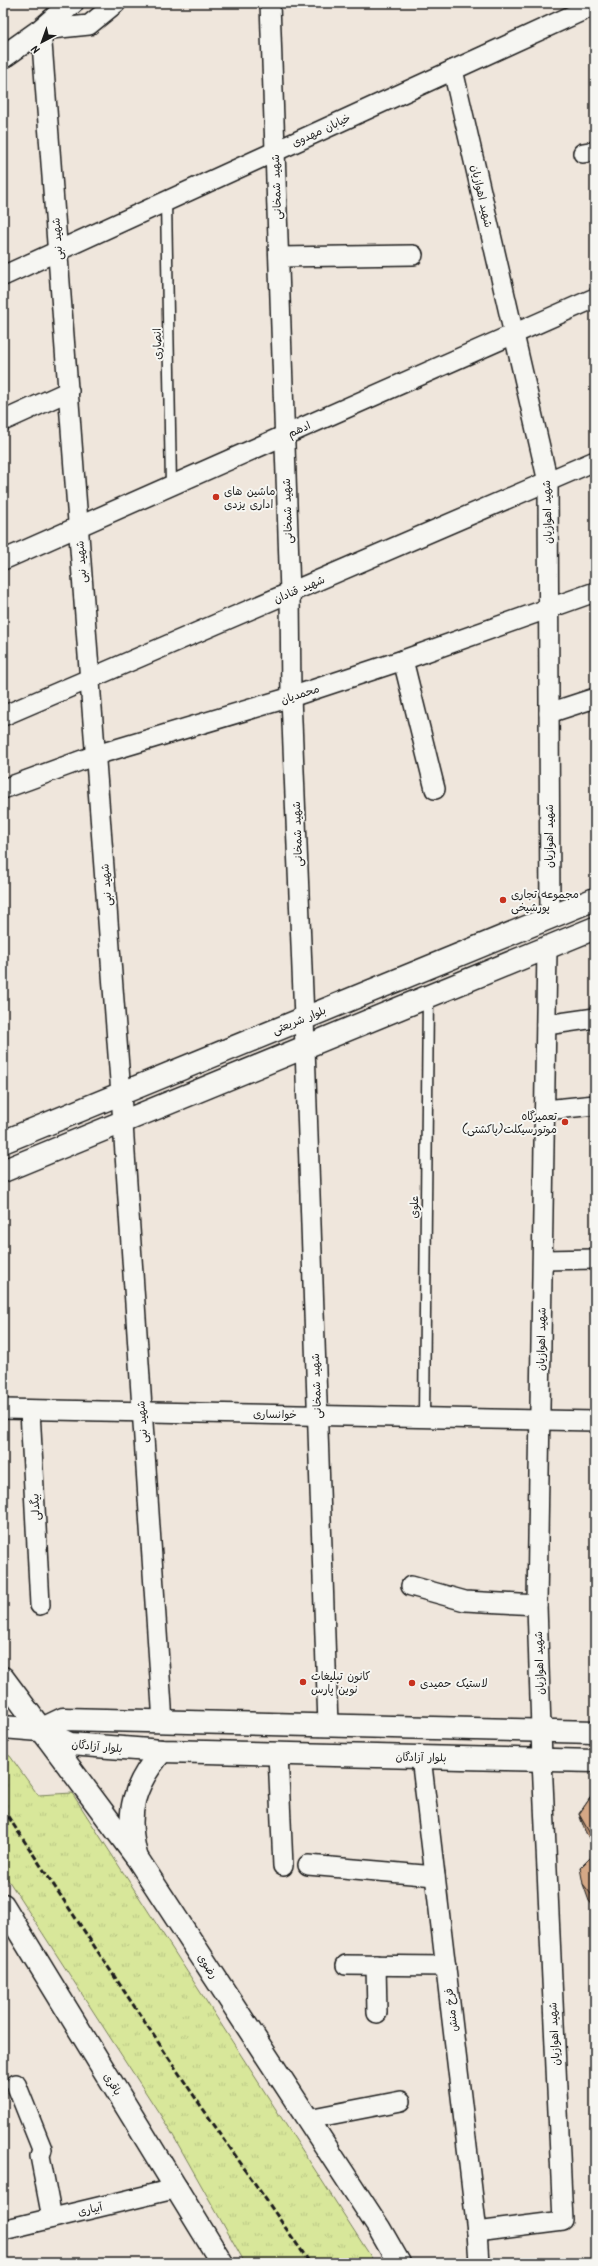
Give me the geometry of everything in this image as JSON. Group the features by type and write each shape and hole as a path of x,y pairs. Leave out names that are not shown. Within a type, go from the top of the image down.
{"main road":[{"path":"3,57 41,30 72,3"},
{"name":"بلوار شریعتی","path":"3,1142 595,899"},
{"path":"3,1171 595,928"},
{"name":"رضوی","path":"3,1678 40,1730 137,1858 379,2228 399,2263"},
{"path":"3,1727 40,1730 63,1719 595,1732"},
{"name":"بلوار آزادگان","path":"40,1730 70,1744 162,1751 595,1761"},
{"path":"137,1858 131,1835 131,1812 136,1790 147,1769 162,1751"},
{"name":"باقری","path":"3,1905 178,2188 222,2263"}],"street":[{"path":"41,30 89,25 116,3"},
{"name":"شهید شمخانی","path":"270,3 290,593 291,697 304,1018 328,1725"},
{"name":"خیابان مهدوی","path":"3,276 595,5"},
{"name":"شهید نبی","path":"41,30 121,1094 163,1722"},
{"name":"شهید اهوازیان","path":"452,70 548,482 550,917"},
{"path":"279,258 413,255"},
{"name":"ادهم","path":"3,560 595,298"},
{"path":"3,421 69,391"},
{"name":"شهید قنادان","path":"3,716 595,461"},
{"name":"محمدیان","path":"3,790 96,755 291,697 403,660 595,592"},
{"path":"403,660 435,789"},
{"path":"549,713 595,698"},
{"name":"شهید اهوازیان","path":"478,2232 563,2221 542,1760 537,1605 547,948"},
{"path":"546,1025 595,1018"},
{"path":"545,1110 595,1106"},
{"path":"542,1260 595,1259"},
{"name":"خوانساری","path":"3,1409 595,1421"},
{"name":"بیگدلی","path":"30,1410 40,1605"},
{"path":"411,1586 464,1601 537,1605"},
{"path":"278,1754 283,1866"},
{"name":"فرخ منش","path":"421,1757 478,2232 479,2263"},
{"path":"308,1866 435,1876"},
{"path":"346,1965 446,1966"},
{"path":"376,1965 377,2012"},
{"path":"16,2084 42,2149 40,2156 52,2218"},
{"path":"308,2120 401,2101"},
{"name":"آبیاری","path":"3,2230 178,2188"}],"lane":[{"name":"انصاری","path":"166,201 171,486"},
{"name":"علوی","path":"424,1418 428,996"}],"green space":[{"path":"3,1754 10,1756 38,1795 72,1793 375,2263 245,2263 170,2130 3,1872"}],"building":[{"path":"595,1791 595,1899 583,1884 580,1868 591,1857 593,1839 579,1814"}],"railway":[{"path":"3,1809 192,2093 310,2263"}],"place":[{"name":"ماشین های اداری یزدی","path":"216,497"},
{"name":"مجموعه تجاری پورشیخی","path":"503,900"},
{"name":"تعمیرگاه موتورسیکلت(پاکشتی)","path":"565,1122"},
{"name":"کانون تبلیغات نوین پارس","path":"303,1682"},
{"name":"لاستیک حمیدی","path":"412,1683"}]}
